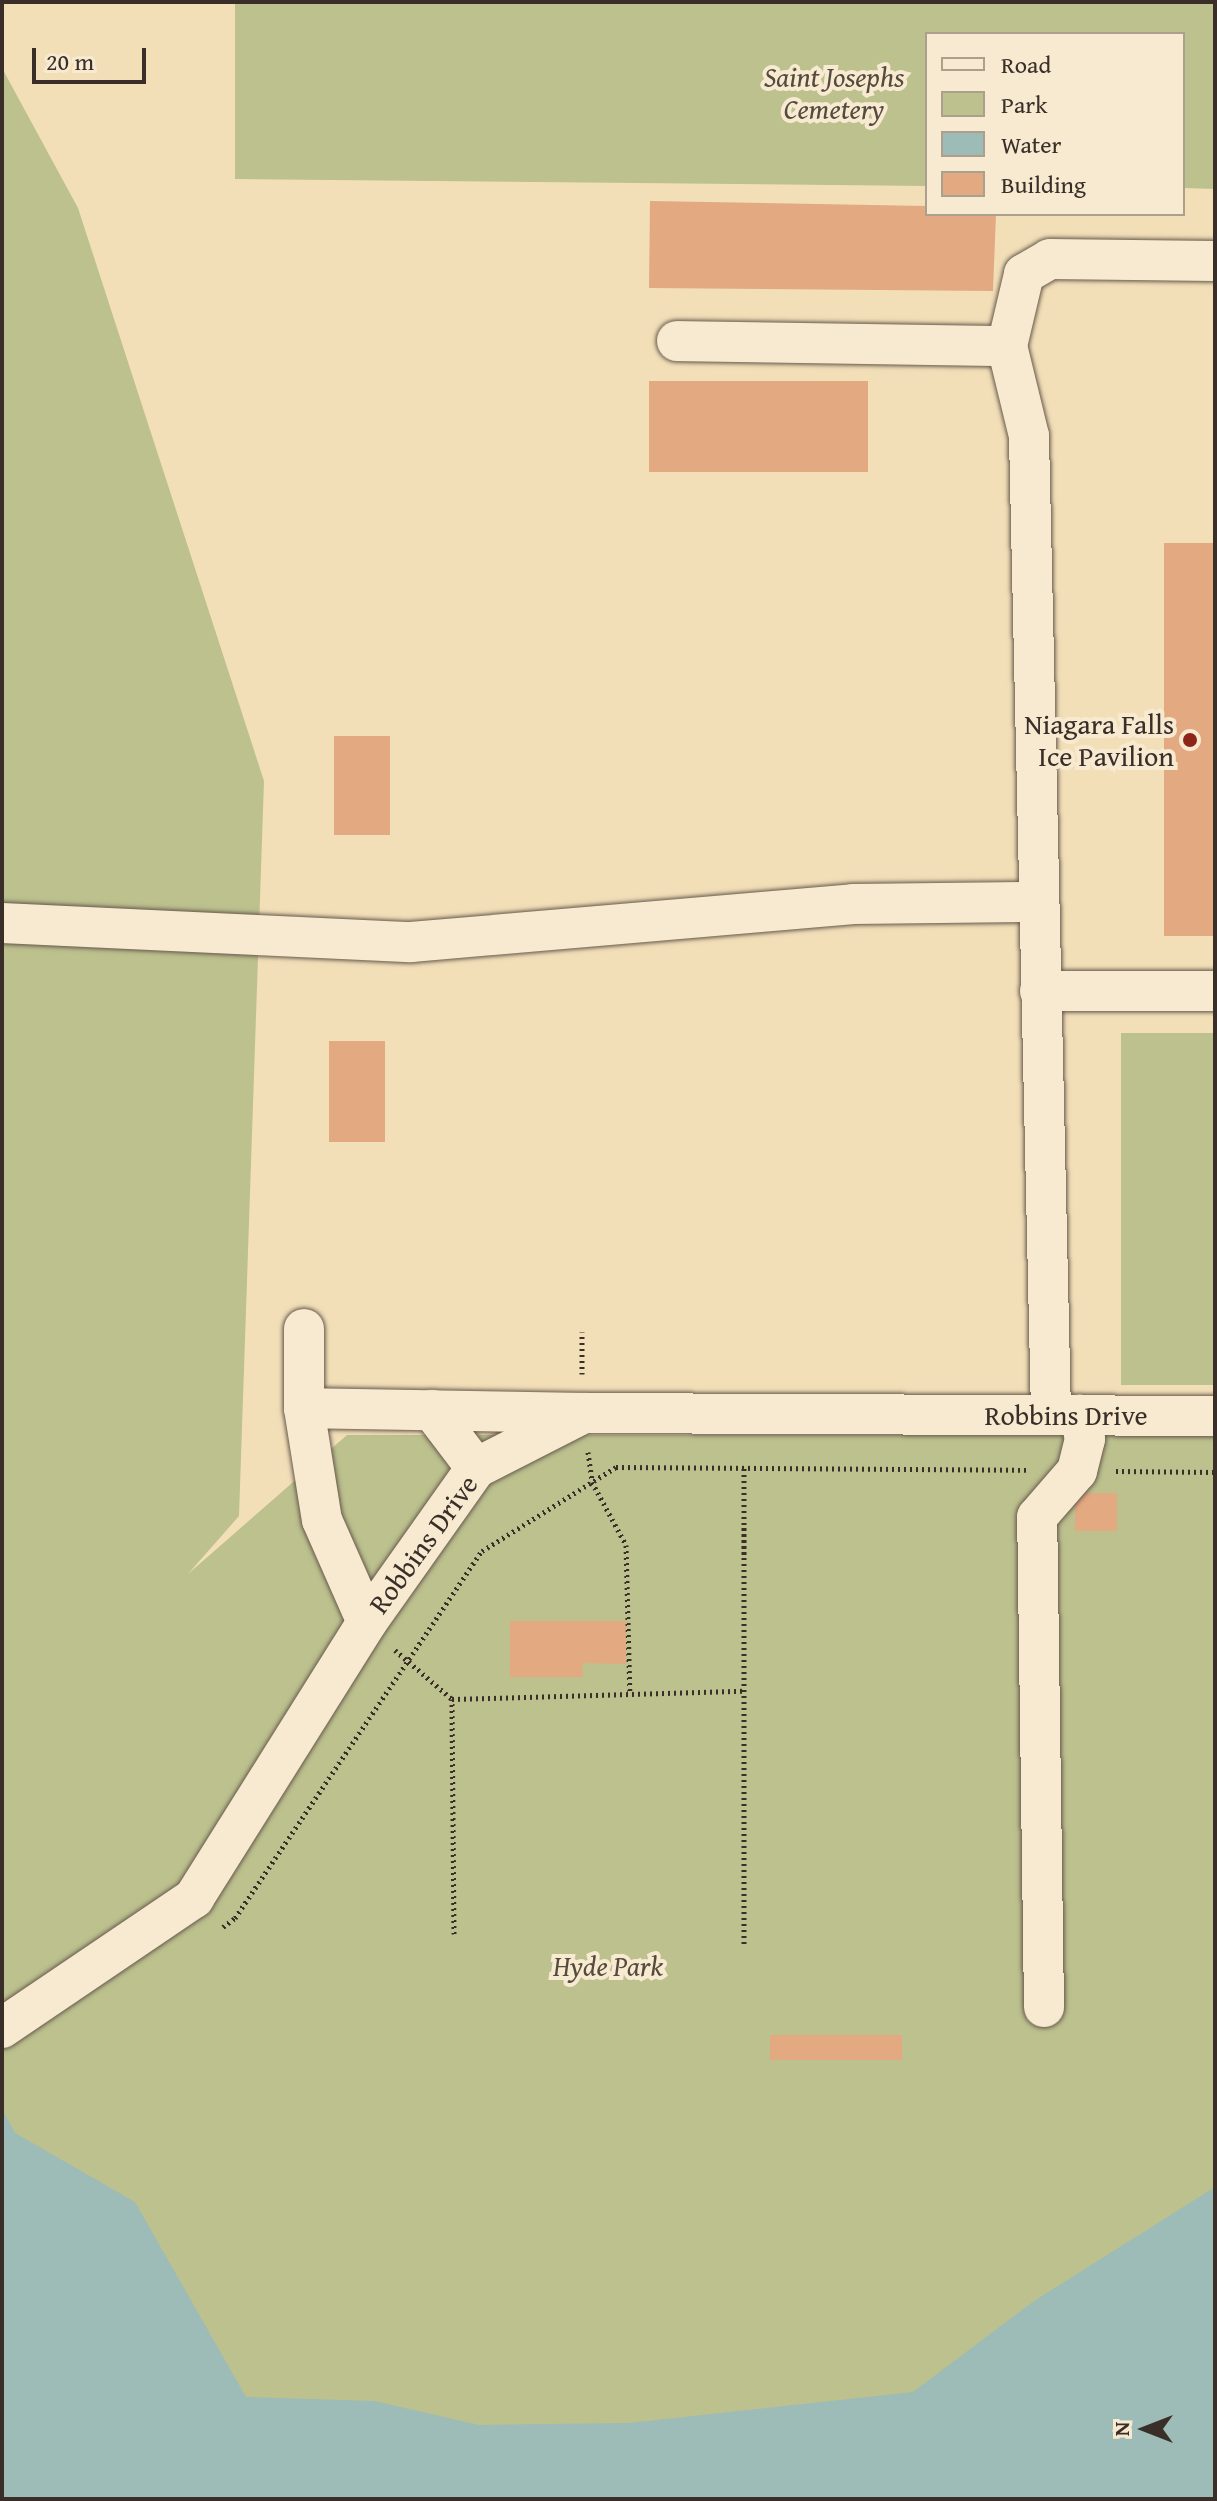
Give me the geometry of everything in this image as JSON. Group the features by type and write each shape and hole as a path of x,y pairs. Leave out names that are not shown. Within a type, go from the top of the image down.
{"street":[{"path":"1044,2007 1037,1517 1077,1471 1085,1439 1066,1414 1040,991 1029,436 1007,346 1024,274 1050,259 1215,261"},
{"path":"677,341 1007,346"},
{"path":"2,923 411,942 853,904 1024,902"},
{"path":"1040,991 1215,991"},
{"path":"304,1329 304,1408 322,1520 367,1622"},
{"path":"304,1408 584,1413"},
{"path":"432,1410 476,1468"},
{"name":"Robbins Drive","path":"2,2028 194,1898 367,1622 476,1468 584,1413 1215,1416"}],"path":[{"path":"582,1332 584,1413 592,1482 626,1545 630,1694"},
{"path":"210,1935 235,1918 482,1551 616,1467 1215,1472"},
{"path":"744,1468 744,1946"},
{"path":"367,1622 407,1663 452,1699 744,1691"},
{"path":"452,1699 454,1934"}],"green space":[{"name":"Saint Josephs Cemetery","path":"235,2 1215,2 1215,189 1185,188 1185,32 925,32 925,186 235,179"},
{"name":"Hyde Park","path":"2,68 78,208 264,781 239,1516 188,1574 347,1435 1215,1435 1215,2499 2,2499"},
{"path":"1121,1033 1215,1033 1215,1385 1121,1385"}],"water":[{"path":"2,2109 15,2133 135,2202 246,2397 374,2401 479,2425 629,2423 913,2392 1034,2301 1215,2187 1215,2499 2,2499"}],"building":[{"path":"650,201 925,206 925,216 996,216 993,291 649,288"},
{"path":"649,381 868,381 868,472 649,472"},
{"name":"Niagara Falls Ice Pavilion","path":"1164,543 1215,543 1215,936 1164,936"},
{"path":"334,736 390,736 390,835 334,835"},
{"path":"329,1041 385,1041 385,1142 329,1142"},
{"path":"1075,1493 1117,1493 1117,1531 1075,1531"},
{"path":"510,1621 626,1621 626,1664 582,1663 583,1677 510,1677"},
{"path":"770,2035 902,2035 902,2060 770,2060"}],"place":[{"name":"Niagara Falls Ice Pavilion","path":"1190,740"}]}
